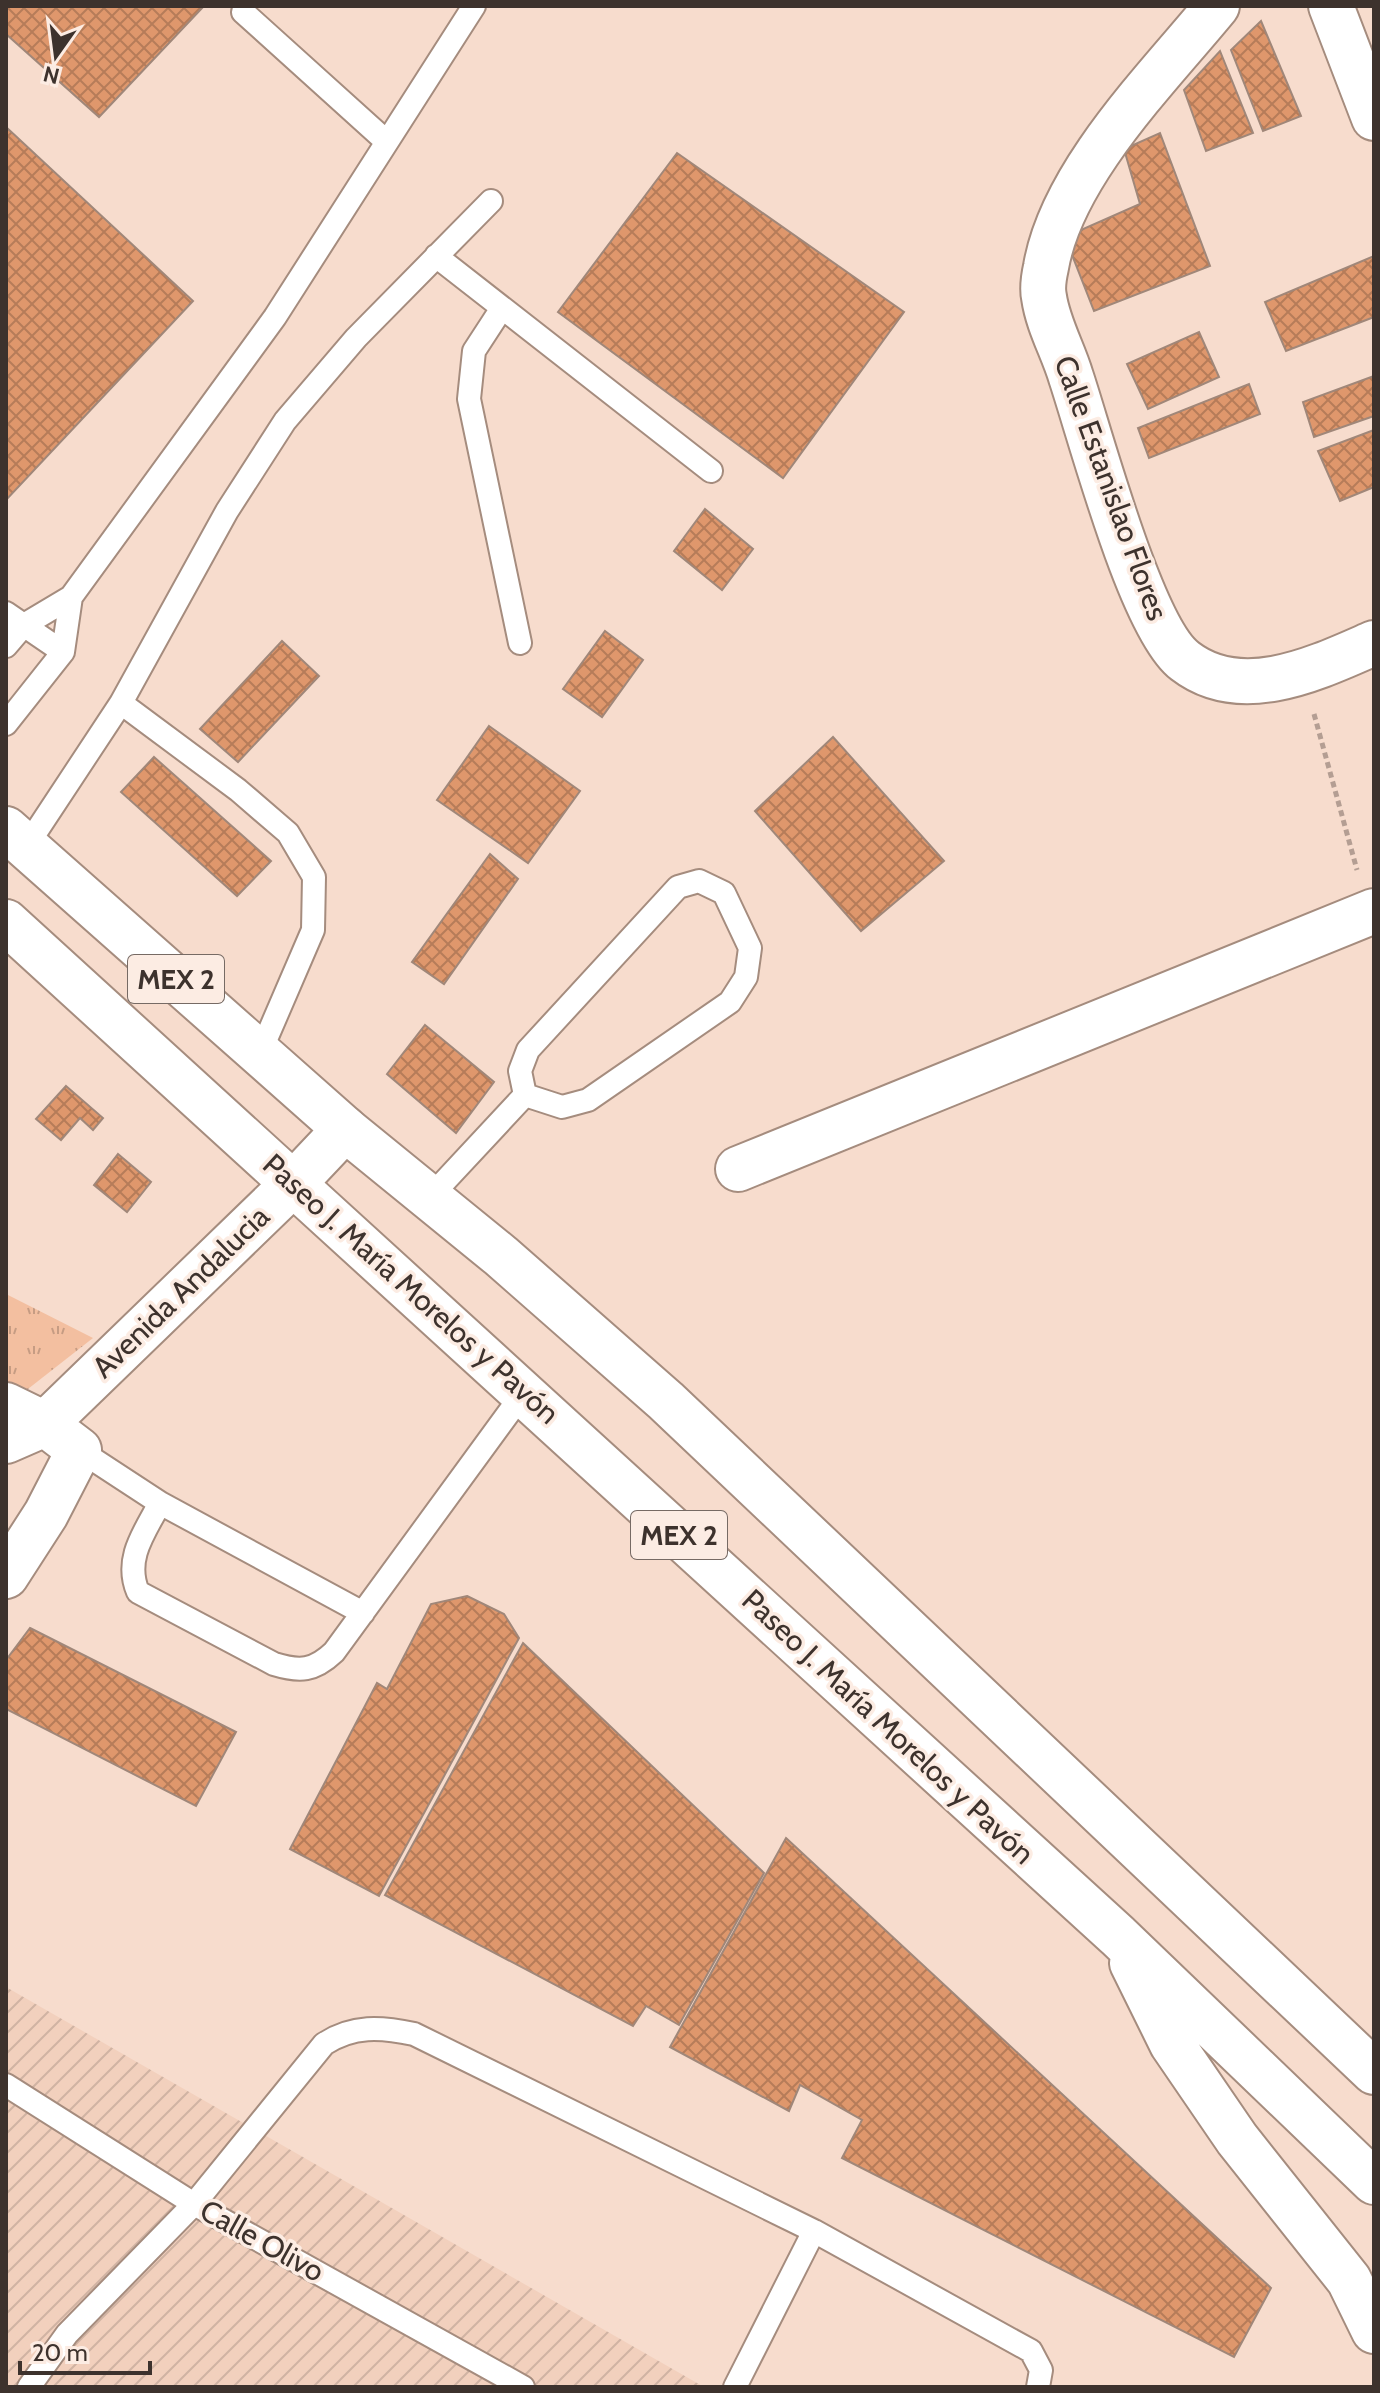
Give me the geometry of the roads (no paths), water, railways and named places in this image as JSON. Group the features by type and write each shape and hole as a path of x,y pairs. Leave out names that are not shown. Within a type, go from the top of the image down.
{"main road":[{"name":"Calle Estanislao Flores","path":"1217,6 1091,165 1056,236 1046,265 1043,294 1050,323 1066,360 1131,561 1168,644 1186,662 1210,674 1244,681 1303,674 1374,643"},
{"path":"1331,6 1374,118"},
{"name":"MEX 2","path":"16,838 345,1129 666,1401 1374,2072"},
{"path":"738,1169 1371,912"},
{"name":"Paseo J. María Morelos y Pavón","path":"6,922 295,1182 1118,1936 1374,2182"},
{"name":"Avenida Andalucia","path":"25,1433 295,1182 345,1129"},
{"path":"6,1405 25,1433 79,1450 62,1487 6,1576"},
{"path":"1118,1936 1172,2044 1237,2139 1349,2280 1374,2331"}],"lane":[{"path":"6,724 63,652 71,597 275,317 474,6"},
{"path":"243,12 387,142"},
{"path":"16,838 121,703 227,511 285,421 356,338 491,201"},
{"path":"436,256 711,471"},
{"path":"502,308 474,351 469,399 520,643"},
{"path":"15,619 71,597"},
{"path":"6,646 15,619"},
{"path":"15,619 63,652"},
{"path":"121,703 238,790 288,833 314,877 313,930 260,1053"},
{"path":"699,881 724,893 750,948 746,977 730,1002 588,1100 562,1107 525,1095 520,1071 528,1050 678,887 699,881"},
{"path":"429,1198 525,1095"},
{"path":"160,1503 134,1551 131,1576 138,1592 274,1664 296,1671 318,1667 363,1613 524,1392"},
{"path":"79,1450 160,1503 363,1613"},
{"path":"29,2387 67,2334 194,2204 324,2044 339,2035 374,2028 414,2034 814,2231 1031,2351 1041,2370 1038,2387"},
{"name":"Calle Olivo","path":"6,2085 194,2204 523,2387"},
{"path":"735,2387 814,2231"}]}
